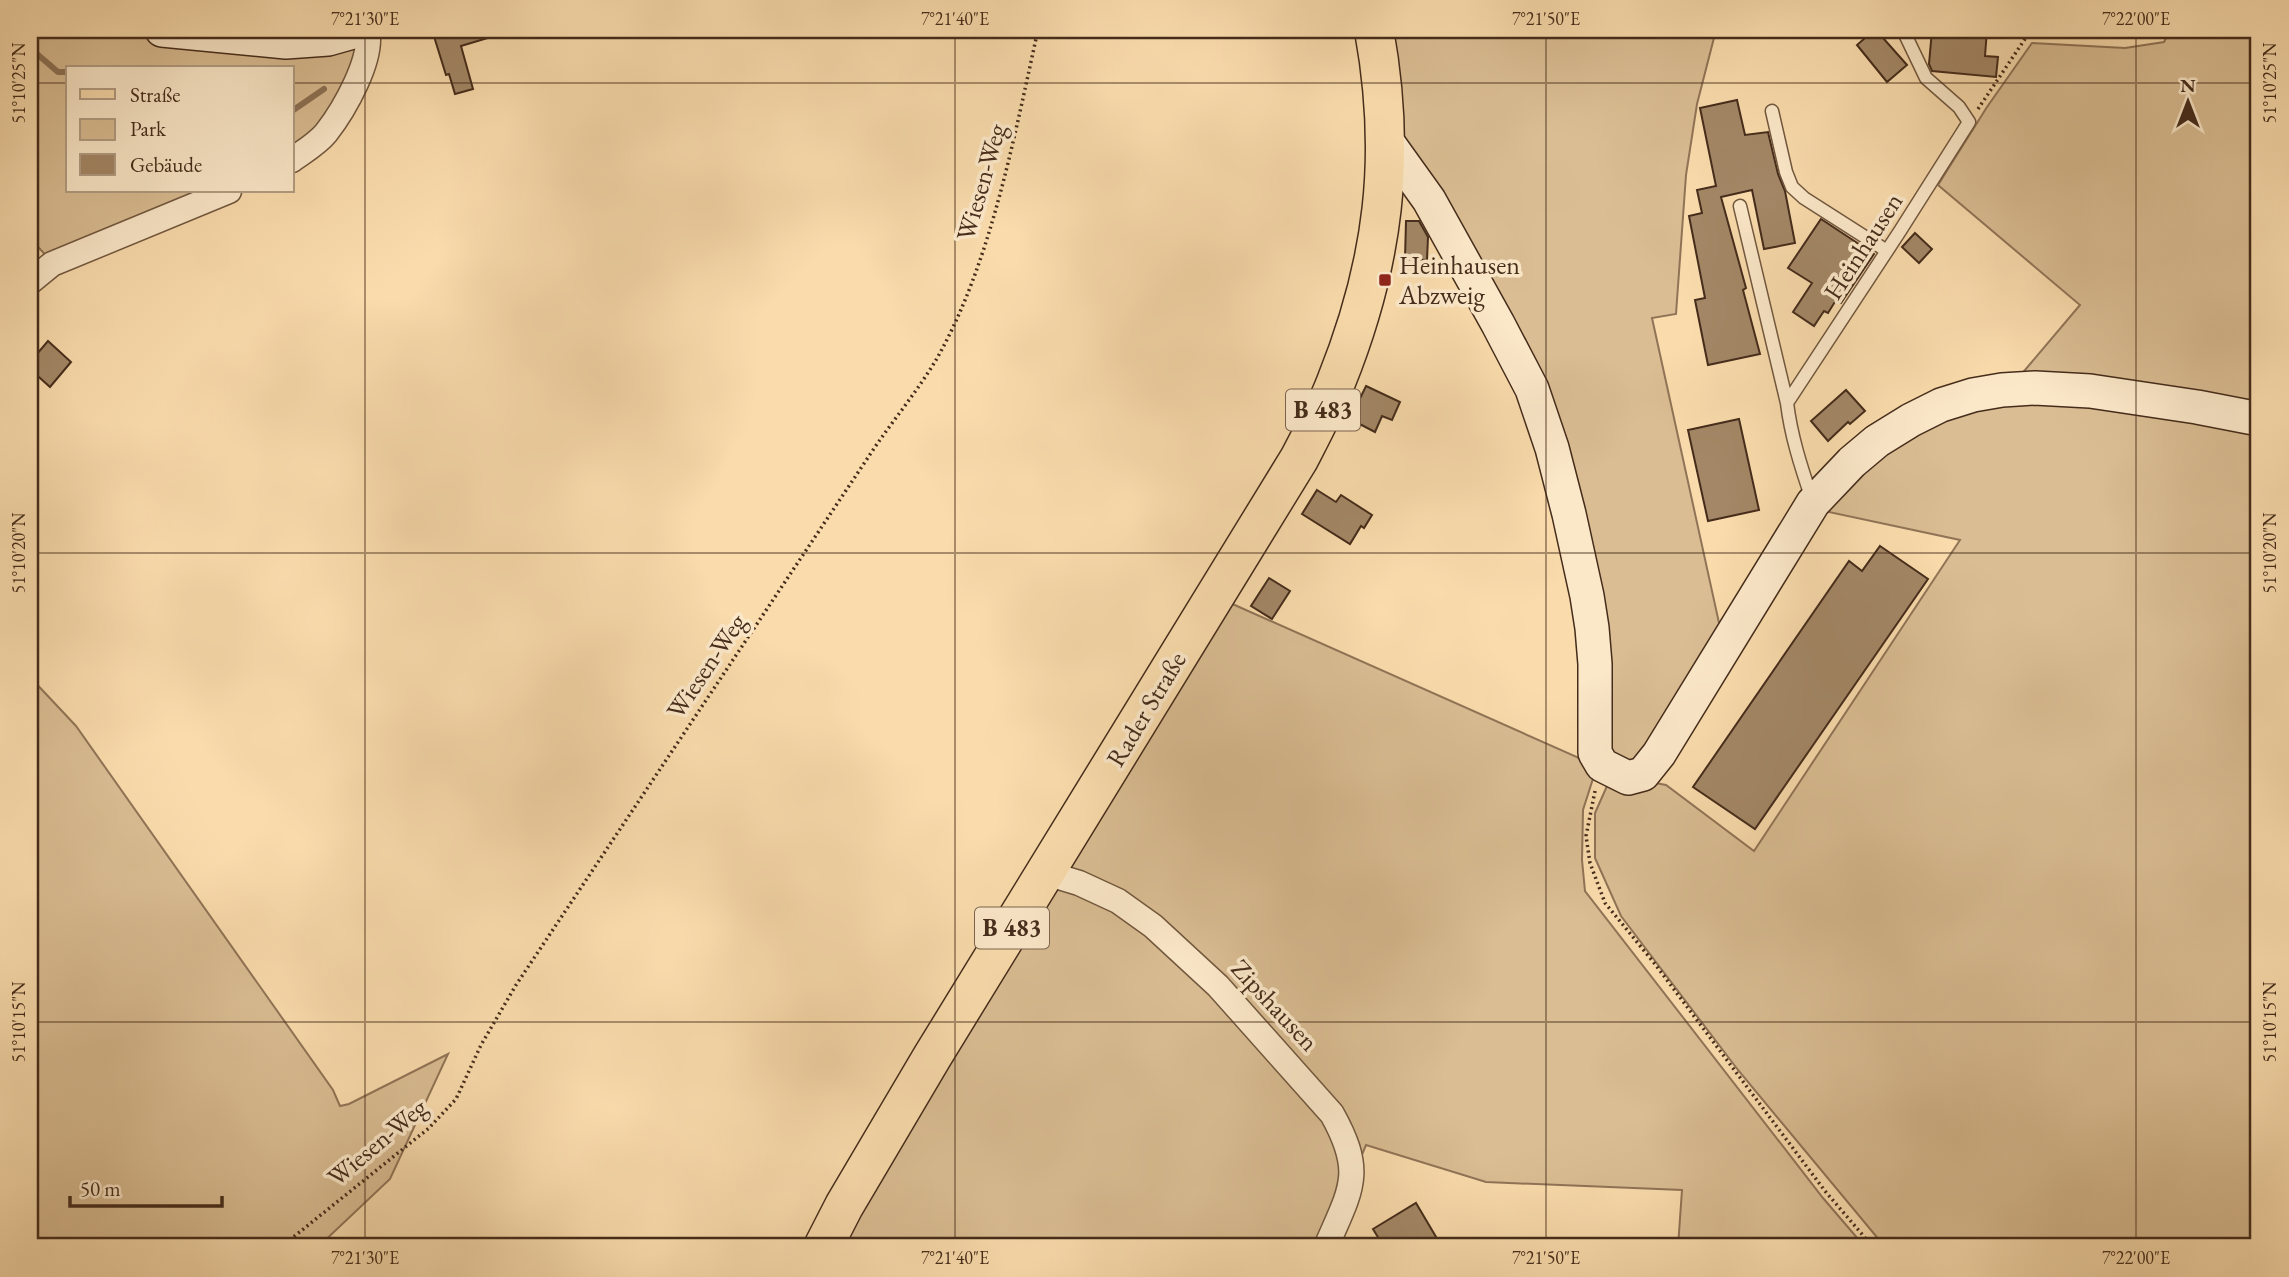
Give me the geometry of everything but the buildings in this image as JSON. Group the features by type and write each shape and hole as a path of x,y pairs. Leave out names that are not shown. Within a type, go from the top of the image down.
{"main road":[{"name":"B 483","path":"1374,30 1384,98 1386,140"},
{"name":"Rader Straße","path":"823,1247 925,1068 1299,459 1336,383 1371,279 1378,247 1386,140"}],"street":[{"path":"162,30 286,42 328,39 360,30"},
{"path":"294,158 325,134 351,93 370,41 367,30"},
{"path":"1386,140 1429,200 1498,324 1536,401 1552,449 1587,596 1595,664 1595,753 1602,765 1628,778 1643,774 1693,702 1813,503 1860,455 1911,420 1941,405 2002,390 2035,388 2090,391 2259,419"},
{"path":"30,282 52,264 227,192"},
{"name":"Zipshausen","path":"1046,873 1079,883 1118,901 1153,926 1218,986 1332,1114 1346,1138 1352,1157 1352,1177 1347,1200 1326,1247"}],"lane":[{"path":"1903,30 1926,78 1959,107 1969,122"},
{"path":"1773,111 1786,172 1792,187 1804,198 1887,251"},
{"name":"Heinhausen","path":"1787,403 1969,122"},
{"path":"1740,206 1796,450 1813,503"}],"path":[{"name":"Wiesen-Weg","path":"281,1247 429,1128 456,1099 481,1045 516,985 875,447 936,360 968,290 996,206 1038,30"},
{"path":"1969,122 2031,30"},
{"path":"1602,765 1590,810 1587,836 1590,863 1605,903 1655,964 1825,1191 1873,1247"}],"green space":[{"path":"30,30 88,30 201,41 356,47 340,103 294,156 294,66 66,66 66,192 220,192 50,260 30,238"},
{"path":"1377,30 1716,30 1697,104 1686,175 1676,314 1652,318 1723,641 1656,753 1614,768 1555,447 1389,136"},
{"path":"2170,30 2259,30 2259,414 2014,383 2080,305 1938,185 1987,107 2032,43 2125,48 2164,42"},
{"path":"2036,391 2259,425 2259,1247 1885,1247 1738,1070 1621,916 1595,858 1595,813 1607,786 1645,781 1666,785 1754,851 1960,540 1824,511 1911,426"},
{"path":"1219,598 1597,766 1583,810 1582,860 1585,891 1823,1198 1865,1247 1678,1247 1682,1190 1486,1182 1366,1145 1323,1247 828,1247"},
{"path":"30,677 76,726 333,1090 340,1106 349,1104 448,1054 390,1179 318,1247 30,1247"}],"waterway":[{"path":"30,48 58,72 66,72"},
{"path":"294,110 324,89"}],"place":[{"name":"Heinhausen Abzweig","path":"1385,280"}]}
